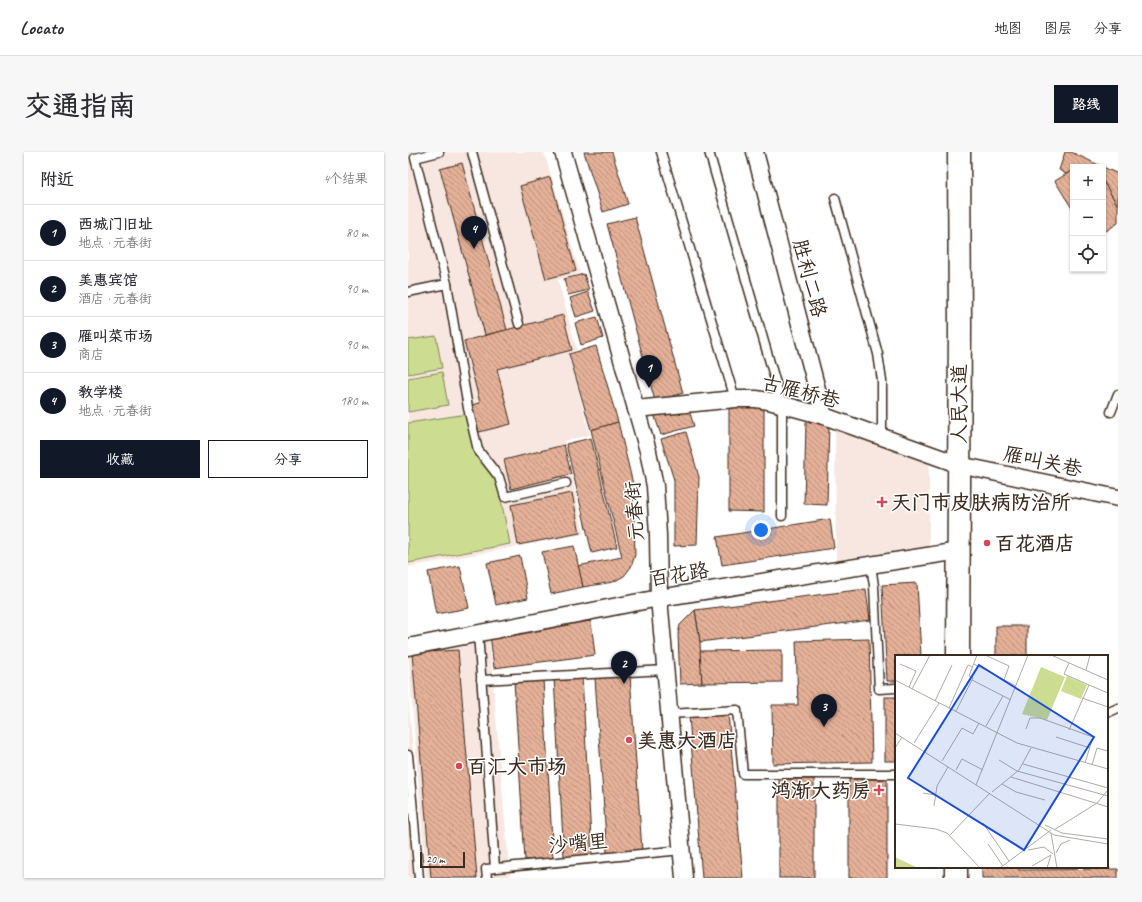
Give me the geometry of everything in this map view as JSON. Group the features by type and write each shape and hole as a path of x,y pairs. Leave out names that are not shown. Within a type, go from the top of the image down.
{"main road":[{"name":"人民大道","path":"954,463 960,326 959,179 955,153"},
{"name":"人民大道","path":"955,153 954,552 958,655"},
{"name":"人民大道","path":"948,655 954,552"}],"street":[{"name":"元春街","path":"563,152 648,451 655,486 658,535 659,598 684,878"},
{"name":"胜利二路","path":"755,152 824,416"},
{"name":"古雁桥巷","path":"636,409 735,399 756,400 782,404 824,416 954,463"},
{"name":"雁叫关巷","path":"954,463 1118,498"},
{"name":"百花路","path":"408,647 659,598 954,552"}],"lane":[{"path":"439,152 411,159 447,284 468,408 478,450 499,477 505,497 566,483"},
{"path":"472,152 519,324"},
{"path":"661,152 735,399"},
{"path":"709,152 782,404 782,516"},
{"path":"835,198 878,354 882,381 882,437"},
{"path":"408,292 447,284"},
{"path":"1111,412 1118,394"},
{"path":"871,566 874,586 879,689 895,688"},
{"path":"478,633 495,868 486,868 487,878"},
{"path":"481,680 666,670"},
{"path":"1108,713 1118,708"},
{"path":"670,714 737,710 743,774 895,774"},
{"path":"408,755 419,878"},
{"name":"沙嘴里","path":"495,868 682,850"}],"shaded area":[{"path":"408,152 544,152 580,273 558,280 577,350 568,353 590,435 564,441 584,534 408,567"},
{"name":"天门市皮肤病防治所","path":"835,425 929,458 929,546 836,560"},
{"name":"百汇大市场","path":"489,637 510,878 426,878 408,653"},
{"path":"408,694 424,878 408,878"}],"green space":[{"path":"436,336 442,368 408,374 408,340"},
{"path":"442,372 448,405 408,412 408,378"},
{"path":"467,414 474,453 486,464 498,485 510,544 408,563 408,423"}],"building":[{"path":"584,152 612,152 628,204 603,212"},
{"path":"1065,152 1071,152 1097,164 1070,164 1070,172 1066,174 1059,170"},
{"path":"462,163 507,330 485,335 440,169"},
{"path":"1106,168 1118,174 1118,206 1106,186"},
{"path":"1070,172 1070,205 1055,181"},
{"path":"550,177 576,271 546,279 520,186"},
{"path":"1106,186 1118,206 1118,223 1106,231"},
{"path":"635,217 683,393 655,401 607,224"},
{"path":"584,274 589,290 568,295 564,279"},
{"path":"588,292 595,311 576,317 570,298"},
{"path":"563,315 572,350 497,369 511,424 479,432 471,405 480,403 464,341"},
{"path":"597,317 603,338 581,345 575,323"},
{"path":"596,346 618,422 591,430 569,354"},
{"path":"729,405 764,405 764,512 729,511"},
{"path":"688,407 694,426 661,435 653,411"},
{"path":"618,422 633,484 635,555 631,567 624,576 613,582 583,587 578,566 622,557 591,430"},
{"path":"806,422 829,423 827,505 804,504"},
{"path":"686,432 699,477 697,545 674,546 674,480 661,439"},
{"path":"591,438 617,547 592,553 566,444"},
{"path":"564,445 571,474 511,489 504,460"},
{"path":"572,493 580,533 518,545 511,505"},
{"path":"830,519 834,548 722,565 717,537"},
{"path":"574,546 583,587 551,594 542,552"},
{"path":"520,556 528,598 496,605 487,563"},
{"path":"460,566 469,608 436,614 428,572"},
{"path":"917,583 921,655 895,655 895,681 887,681 882,585"},
{"path":"866,589 870,620 700,642 695,610"},
{"path":"695,610 700,642 702,683 680,684 678,634 680,625"},
{"path":"591,621 595,655 494,668 490,634"},
{"path":"996,626 1027,626 1027,655 996,655"},
{"path":"869,639 872,762 773,764 772,705 798,705 796,641"},
{"path":"458,650 477,878 431,878 412,653"},
{"path":"782,650 782,682 702,683 700,651"},
{"path":"630,675 642,851 607,853 595,678"},
{"path":"582,677 592,856 564,858 554,678"},
{"path":"543,679 553,859 525,860 514,681"},
{"path":"885,697 895,697 895,761 885,761"},
{"path":"728,713 743,878 702,878 689,716"},
{"path":"779,779 814,779 814,878 779,878"},
{"path":"849,779 887,779 887,878 849,878"},
{"path":"982,868 1019,868 1019,870 1118,869 1118,878 982,878"}],"place":[{"name":"教学楼","path":"474,249"},
{"name":"西城门旧址","path":"649,388"},
{"name":"天门市皮肤病防治所","path":"882,502"},
{"name":"百花酒店","path":"987,543"},
{"name":"美惠宾馆","path":"624,684"},
{"name":"雁叫菜市场","path":"824,727"},
{"name":"美惠大酒店","path":"629,740"},
{"name":"百汇大市场","path":"459,766"},
{"name":"鸿渐大药房","path":"879,790"}]}
